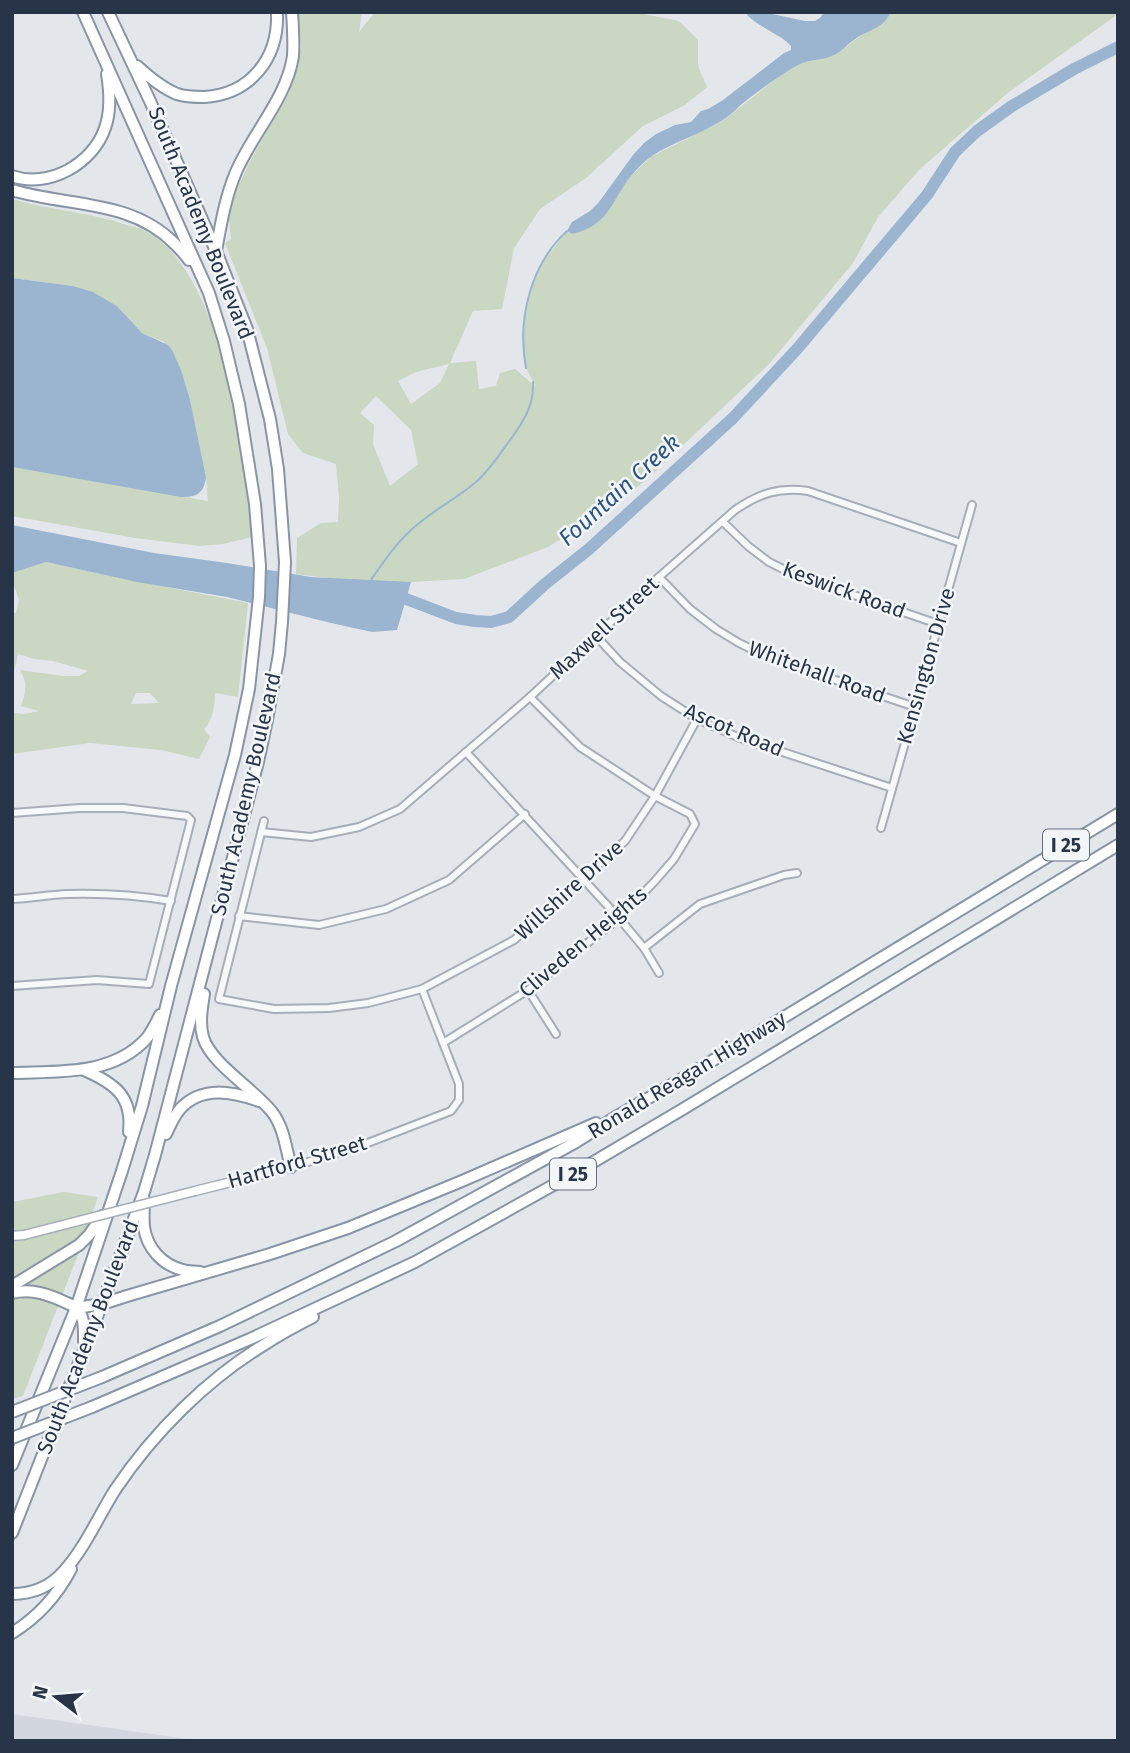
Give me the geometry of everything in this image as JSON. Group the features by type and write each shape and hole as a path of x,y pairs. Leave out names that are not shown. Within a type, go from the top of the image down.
{"highway":[{"name":"South Academy Boulevard","path":"12,1465 76,1308 142,1106 171,986 235,755 249,689 259,597 260,566 254,494 239,404 224,341 209,293 83,12"},
{"name":"South Academy Boulevard","path":"12,1533 102,1304 155,1155 258,762 274,684 282,622 285,562 278,469 270,419 247,329 216,251 108,12"},
{"path":"132,62 163,87 179,95 214,96 233,92 252,79 263,66 276,32 277,12"},
{"path":"216,251 225,202 237,169 274,106 287,77 292,58 292,12"},
{"path":"12,176 48,178 76,166 96,145 104,130 108,113 109,84 105,58"},
{"path":"12,190 32,196 106,207 137,217 167,235 186,255 209,293"},
{"name":"Ronald Reagan Highway","path":"12,1412 220,1326 397,1241 576,1142 1118,814"},
{"name":"Ronald Reagan Highway","path":"12,1438 92,1407 250,1339 415,1262 683,1109 1118,845"},
{"path":"208,956 201,1022 203,1037 208,1049 219,1061 274,1113 282,1130 291,1167"},
{"path":"12,1073 84,1070 110,1063 132,1052 148,1037 160,1017 171,986"},
{"path":"84,1070 107,1080 126,1103 130,1124 122,1171"},
{"path":"155,1155 180,1109 198,1097 222,1092 263,1102"},
{"path":"76,1308 102,1304 348,1228 619,1115"},
{"path":"144,1192 144,1226 156,1255 183,1270 206,1272"},
{"path":"12,1286 79,1245 89,1235 111,1199"},
{"path":"12,1633 51,1600 116,1490 158,1435 189,1403 265,1343 330,1308 367,1284"},
{"path":"12,1293 19,1291 50,1295 76,1308 84,1325 83,1348"},
{"path":"12,1594 44,1588 64,1571 80,1550"}],"street":[{"name":"Maxwell Street","path":"261,832 311,837 359,827 400,809 530,696 659,577 747,502 766,493 784,490 808,491 961,543"},
{"name":"Kensington Drive","path":"881,828 972,505"},
{"name":"Keswick Road","path":"723,522 769,562 793,574 938,624"},
{"name":"Whitehall Road","path":"659,577 690,608 739,643 768,657 915,708"},
{"name":"Ascot Road","path":"596,636 620,662 661,696 697,719 740,738 892,788"},
{"path":"530,696 580,747 655,796"},
{"name":"Willshire Drive","path":"239,916 219,999 274,1009 328,1008 368,1003 422,989 514,940 625,841 655,796 697,719"},
{"path":"466,752 619,918 644,948 659,973"},
{"name":"Cliveden Heights","path":"443,1044 528,990 619,918 674,859 695,824 690,814 655,796"},
{"path":"12,813 69,808 123,808 187,816 191,820 149,984 97,980 12,986"},
{"path":"264,821 239,916 319,925 386,909 449,880 525,814"},
{"path":"644,948 700,904 797,873"},
{"path":"12,900 64,894 111,894 171,901"},
{"name":"Hartford Street","path":"12,1236 291,1167 352,1149 451,1111 459,1100 459,1084 422,989"},
{"path":"528,990 556,1034"}],"shaded area":[{"path":"12,1714 201,1741 12,1741"}],"green space":[{"path":"297,12 362,12 359,32 375,12 634,12 679,21 698,40 698,66 707,87 685,105 643,126 586,178 540,209 514,248 502,309 473,311 450,363 476,361 479,389 496,386 500,373 515,369 536,387 523,356 525,309 543,262 567,231 572,234 589,228 634,173 652,156 729,116 800,63 819,59 846,47 891,12 1118,12 1009,92 920,169 878,217 853,263 769,364 645,481 588,523 548,547 464,579 411,582 369,583 296,574 297,538 321,523 338,522 336,464 303,453 288,434 267,348 225,243 231,239 228,206 289,93 301,47","holes":["449,364 440,383 411,404 398,381 416,372","376,396 411,430 418,464 390,486 373,444 374,425 360,413"]},
{"path":"12,199 98,217 147,232 169,249 188,275 205,306 218,342 238,416 249,485 252,537 200,546 135,538 12,516 12,467 208,501 206,478 164,342 142,333 117,306 93,292 73,286 12,278"},
{"path":"46,562 248,603 238,697 215,693 213,712 204,729 210,737 199,759 161,750 90,743 12,754 12,713 39,711 21,706 25,688 20,670 63,676 79,676 88,671 18,654 12,681 12,612 16,613 19,600 12,573","holes":["136,693 150,693 159,703 131,704"]},
{"path":"64,1192 98,1197 23,1396 12,1399 12,1202"}],"water":[{"path":"748,12 815,21 824,12 891,12 881,25 858,37 836,54 796,66 762,88 719,122 653,155 632,175 601,220 572,234 567,231 572,222 599,202 644,143 675,125 691,122 701,111 723,100 791,50 786,41 752,20 747,15"},
{"path":"12,278 73,286 93,292 117,306 142,333 168,345 181,370 190,400 206,478 198,494 181,497 12,467"},
{"path":"12,525 154,553 311,577 411,582 397,630 372,632 227,597 137,582 46,562 12,573"}],"waterway":[{"name":"Fountain Creek","path":"393,594 456,618 491,622 509,617 589,549 733,418 797,349 927,195 955,152 977,131 1012,106 1074,69 1118,47"},
{"path":"526,368 523,331 529,294 544,260 567,231"},
{"path":"371,580 402,539 432,513 468,489 491,466 525,417 532,397 533,382"}]}
